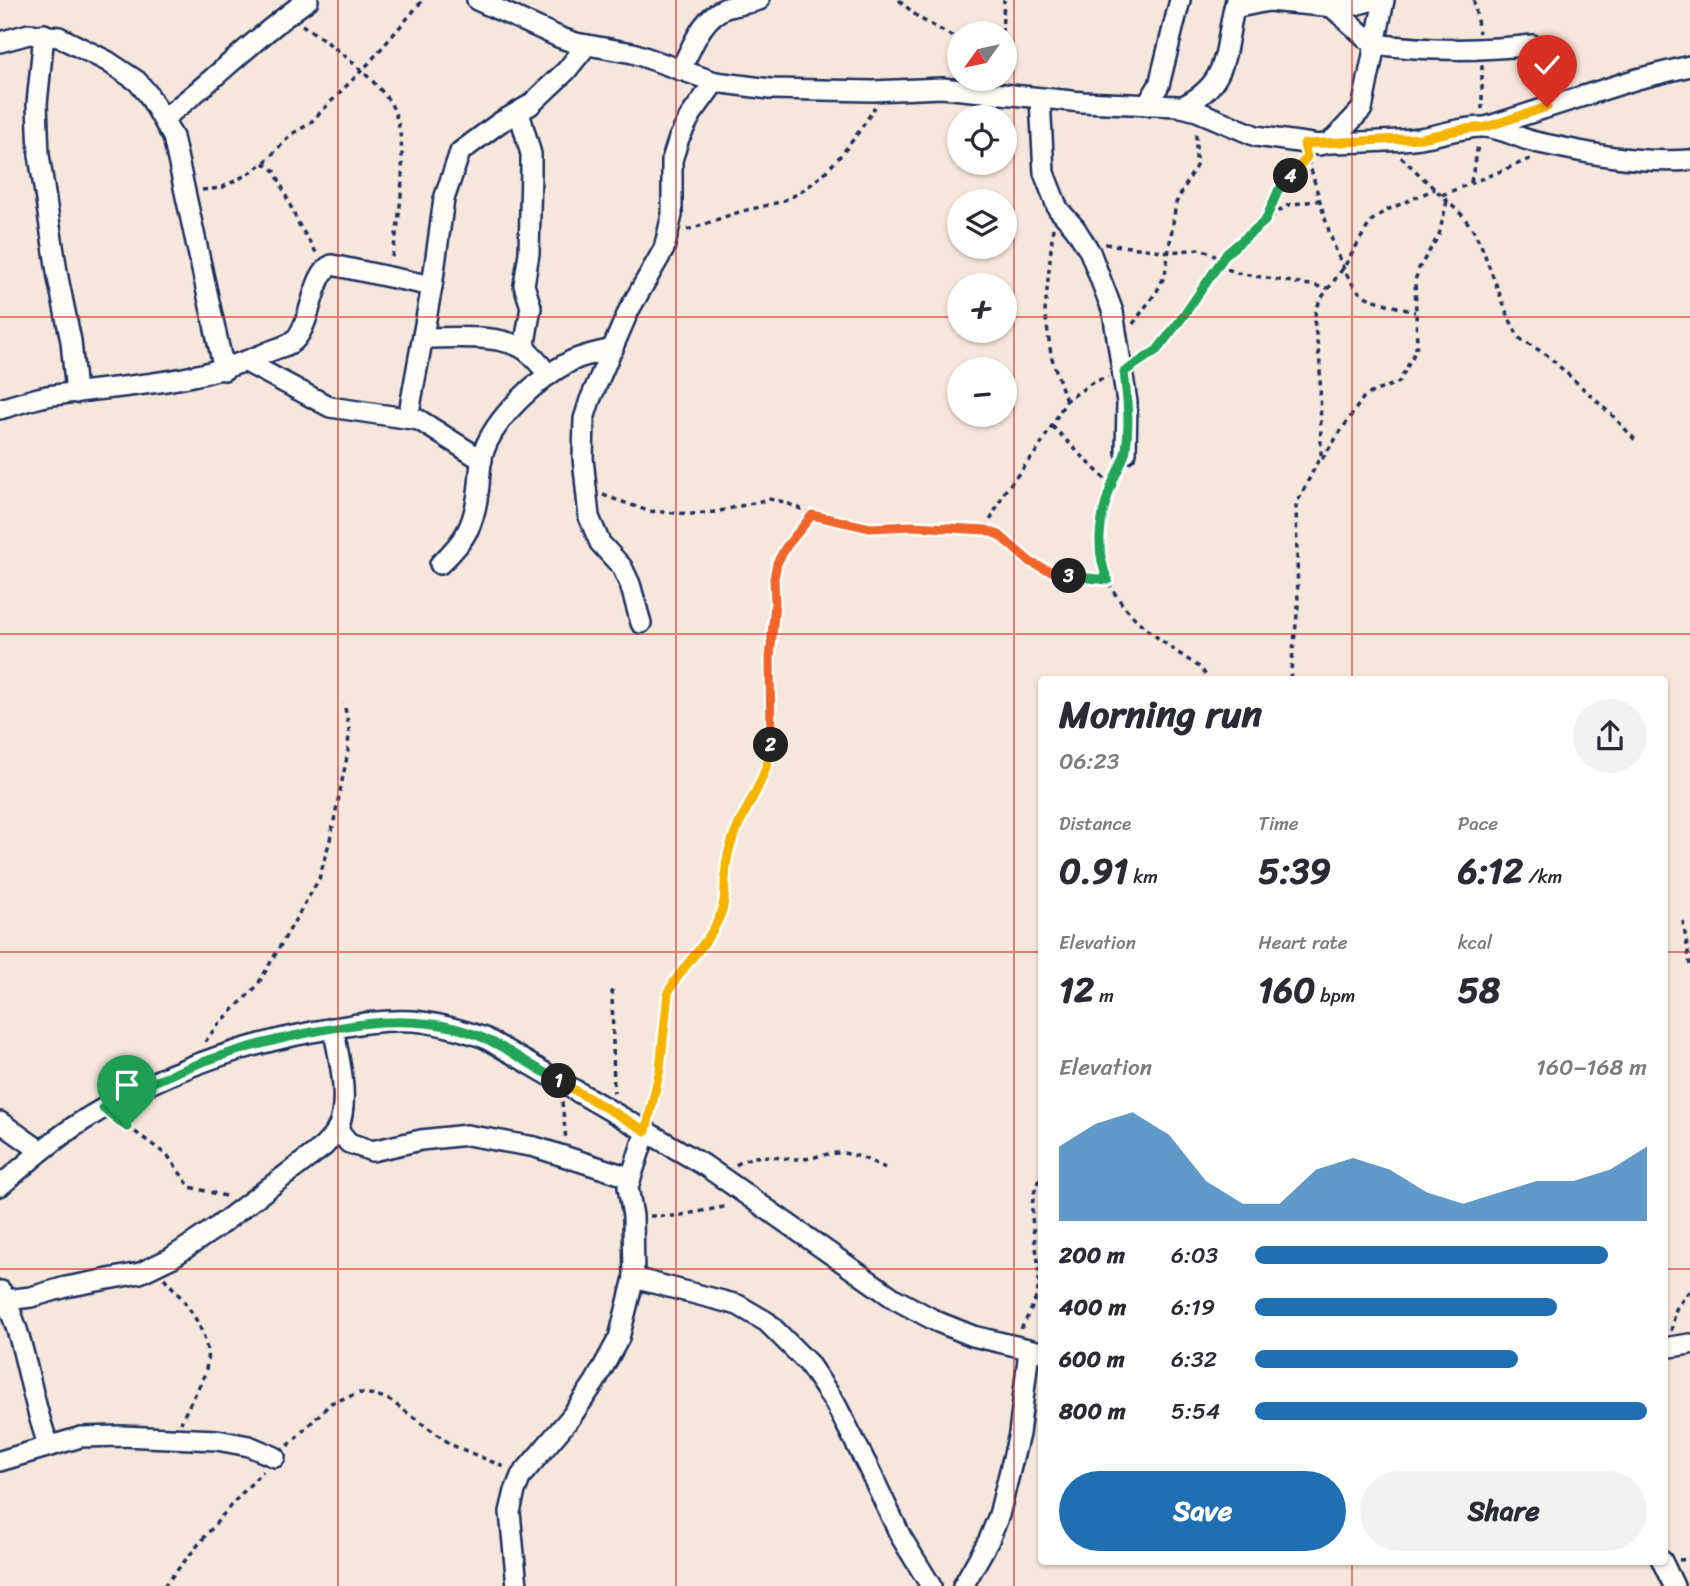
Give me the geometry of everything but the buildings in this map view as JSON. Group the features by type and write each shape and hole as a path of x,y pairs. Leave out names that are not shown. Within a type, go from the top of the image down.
{"street":[{"path":"164,118 191,98 285,15 308,0"},
{"path":"477,0 536,28 587,45 633,54 715,82 770,89 953,89 1040,99 1189,109 1256,136 1304,144 1421,138 1483,127 1637,79 1690,66"},
{"path":"680,70 713,15 724,9 759,0"},
{"path":"1147,105 1159,85 1180,0"},
{"path":"1189,109 1206,93 1221,68 1235,4 1268,1 1333,8 1351,7 1373,0"},
{"path":"1328,143 1348,126 1362,109 1384,0"},
{"path":"1333,8 1374,45 1481,51 1532,45"},
{"path":"0,61 4,41 29,34 59,37 81,46 137,82 164,118 173,137 224,370"},
{"path":"44,34 37,104 39,155 55,265 71,341 76,393"},
{"path":"408,418 432,286 444,199 460,152 537,99 566,71 587,45"},
{"path":"641,623 630,583 622,567 600,543 592,528 585,488 584,419 629,310 664,248 672,201 670,173 674,149 691,115 715,82"},
{"path":"1040,99 1042,163 1058,209 1085,243 1113,312 1128,402 1126,452"},
{"path":"519,112 531,154 529,253 524,285 531,307 524,349"},
{"path":"1483,127 1561,148 1634,159 1670,162 1690,160"},
{"path":"0,409 43,397 187,379 224,370 291,343 299,337 327,267 332,265 432,286"},
{"path":"423,338 497,340 524,349 550,376"},
{"path":"440,564 464,540 474,519 482,460 491,436 513,407 571,361 613,349"},
{"path":"246,362 330,407 419,420 482,460"},
{"path":"0,1186 41,1152 103,1108 207,1058 261,1042 380,1021 415,1021 455,1028 485,1038 719,1175 895,1299 937,1322 973,1336 1027,1349 1018,1434 999,1515 989,1540 963,1586"},
{"path":"49,1446 39,1422 14,1322 3,1295 31,1297 66,1287 140,1273 153,1267 217,1227 324,1146 337,1129 342,1113 341,1066 333,1028"},
{"path":"0,1122 41,1152"},
{"path":"337,1129 349,1143 372,1151 421,1140 467,1135 535,1147 629,1177"},
{"path":"517,1586 510,1512 521,1476 595,1382 619,1338 634,1278 629,1177 646,1131"},
{"path":"634,1278 738,1305 767,1322 808,1363 835,1403 901,1537 930,1586"},
{"path":"0,1461 81,1437 177,1437 217,1440 249,1446 275,1457"},
{"path":"1664,1565 1675,1586"}],"path":[{"path":"186,192 233,184 264,163 292,134 309,124 423,0"},
{"path":"899,0 919,18 947,33"},
{"path":"1003,21 1004,0"},
{"path":"1471,182 1483,127 1481,51 1474,0"},
{"path":"285,15 312,31 360,71 387,98 398,119 401,204 387,276"},
{"path":"668,235 735,213 770,206 796,195 814,182 845,150 865,124 885,90"},
{"path":"1119,346 1165,275 1176,203 1196,166 1189,109"},
{"path":"1385,140 1462,215 1481,244 1508,316 1520,338 1547,355 1638,443"},
{"path":"1442,195 1561,148"},
{"path":"1265,221 1278,191 1307,157 1331,239 1344,267 1363,295 1416,313"},
{"path":"264,163 275,172 298,223 327,267"},
{"path":"1318,464 1321,447 1320,364 1314,319 1320,300 1371,222 1385,211 1434,189"},
{"path":"986,530 1004,491 1040,448 1066,401 1093,382 1124,372 1157,350 1220,263 1243,237 1288,205 1320,200"},
{"path":"1290,676 1298,606 1298,498 1363,398 1399,382 1404,375 1417,345 1415,281 1419,268 1439,235 1447,201"},
{"path":"1058,209 1053,227 1045,311 1051,355 1066,401"},
{"path":"1085,243 1170,252 1200,249 1211,253 1220,263 1237,273 1328,288"},
{"path":"1052,426 1111,485"},
{"path":"1126,452 1111,485 1099,540 1100,563 1125,606 1140,624 1201,668 1206,676"},
{"path":"585,488 648,511 691,514 716,512 769,499 784,502 812,515 870,528 913,526 986,530 999,535 1022,556 1045,569 1070,577 1108,580"},
{"path":"646,1131 660,1069 668,993 721,916 726,861 735,830 763,778 770,757 770,658 775,603 774,578 777,563 786,547 812,515"},
{"path":"192,1065 200,1048 216,1027 257,986 319,879 348,752 349,729 344,703"},
{"path":"1683,921 1690,965"},
{"path":"612,990 613,1112"},
{"path":"553,1077 561,1098 566,1124 567,1158"},
{"path":"103,1108 168,1156 190,1187 246,1204"},
{"path":"719,1175 755,1156 769,1155 799,1159 838,1153 860,1156 885,1168"},
{"path":"1038,1183 1033,1195 1032,1219 1038,1277"},
{"path":"633,1216 676,1216 755,1200"},
{"path":"153,1267 174,1289 196,1320 208,1350 206,1370 186,1409 177,1437"},
{"path":"1027,1349 1027,1318 1038,1290"},
{"path":"1675,1346 1672,1320 1676,1309 1690,1290"},
{"path":"164,1586 275,1457 331,1404 359,1393 377,1395 391,1401 452,1445 521,1476"}],"route":[{"path":"127,1127 103,1108 207,1058 261,1042 333,1028 380,1021 415,1021 455,1028 485,1038 646,1131 660,1069 668,993 721,916 726,861 735,830 763,778 770,757 772,735 769,698 774,578 777,563 786,547 812,515 870,528 913,526 986,530 999,535 1015,551 1045,569 1070,577 1108,580 1100,563 1099,540 1111,485 1126,452 1128,402 1124,372 1157,350 1226,254 1265,221 1278,191 1307,157 1304,144 1421,138 1486,127 1547,107"}]}
